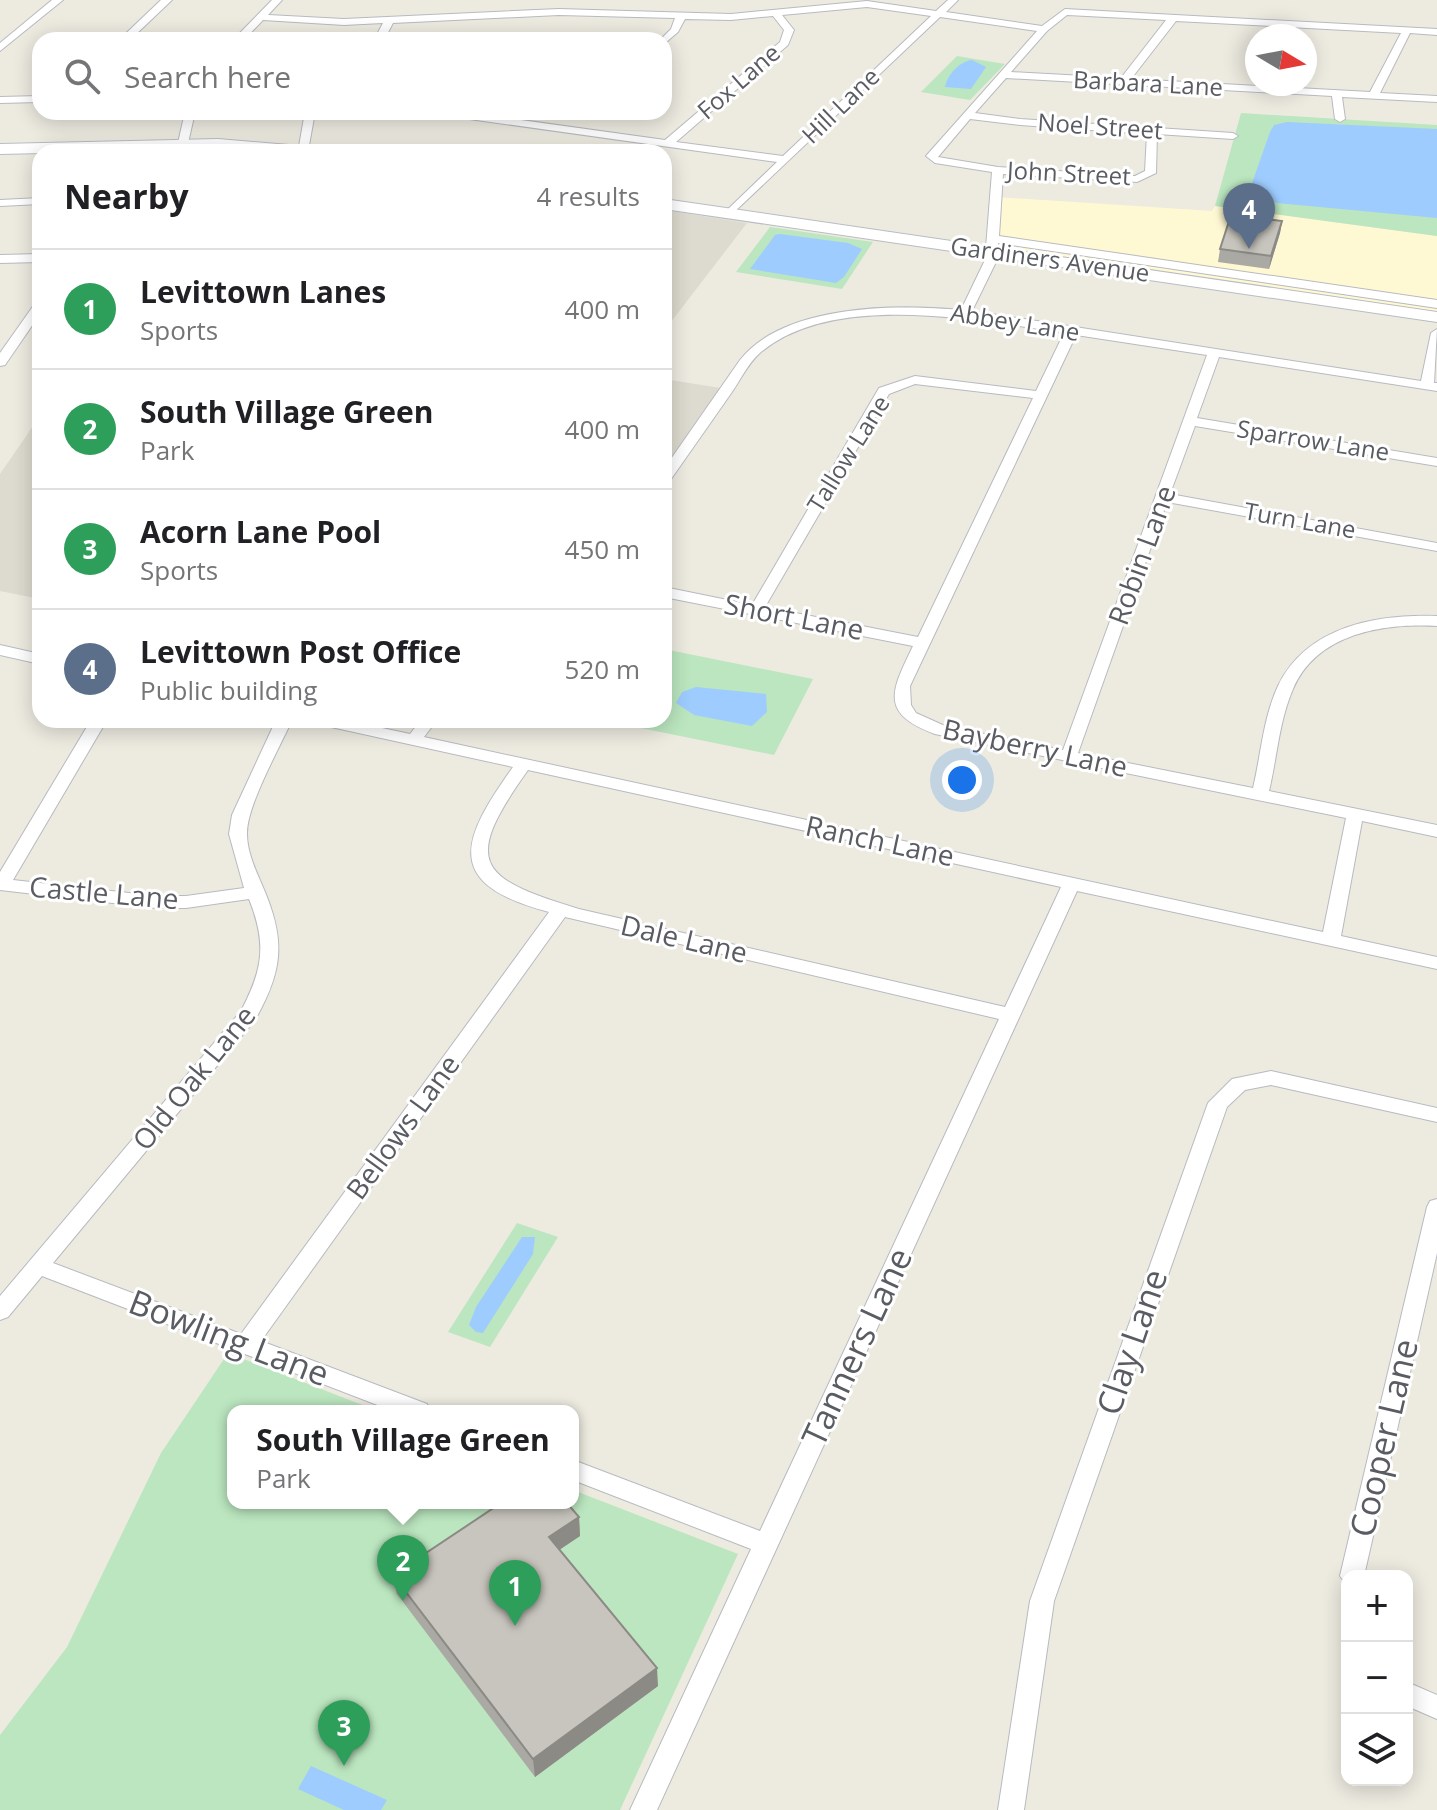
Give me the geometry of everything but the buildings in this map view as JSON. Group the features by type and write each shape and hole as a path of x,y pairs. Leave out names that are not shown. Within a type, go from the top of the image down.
{"main road":[{"path":"152,144 243,144"},
{"path":"0,149 32,148"},
{"name":"Gardiners Avenue","path":"672,205 992,245 1437,317"}],"street":[{"path":"0,48 58,0"},
{"path":"133,32 167,0"},
{"path":"246,32 277,0"},
{"path":"610,13 616,0"},
{"name":"Hill Lane","path":"730,213 953,0"},
{"path":"261,17 344,22 559,12 731,17 867,4 1044,29"},
{"path":"967,115 1058,15 1084,11 1437,32"},
{"name":"Fox Lane","path":"667,144 785,43 789,30 776,13"},
{"path":"672,33 681,16"},
{"path":"1123,82 1174,17"},
{"path":"383,32 389,21"},
{"path":"1373,97 1407,30"},
{"name":"Barbara Lane","path":"1004,75 1245,90"},
{"name":"Barbara Lane","path":"1317,94 1437,99"},
{"path":"1337,95 1340,119"},
{"path":"0,100 32,99"},
{"name":"Noel Street","path":"967,115 1020,122 1233,136"},
{"name":"John Street","path":"967,115 931,156 945,162 998,170 1145,178 1151,166 1152,131"},
{"path":"183,143 188,120"},
{"path":"308,144 310,120"},
{"path":"498,120 667,144"},
{"path":"672,145 785,160"},
{"path":"965,314 991,260 998,170"},
{"path":"0,203 32,201"},
{"name":"Gardiners Avenue","path":"992,245 1437,304"},
{"path":"0,259 32,258"},
{"name":"Abbey Lane","path":"672,468 751,356 774,337 804,324 888,311 919,309 965,314 1432,386"},
{"path":"0,362 32,316"},
{"name":"Bayberry Lane","path":"1071,332 902,686 900,701 906,712 941,730 1437,831"},
{"path":"1432,386 1437,333"},
{"name":"Robin Lane","path":"1069,756 1214,353"},
{"name":"Tallow Lane","path":"756,610 884,391 915,380 1039,395"},
{"name":"Sparrow Lane","path":"1189,421 1437,462"},
{"name":"Turn Lane","path":"1162,497 1437,547"},
{"name":"Short Lane","path":"672,594 923,643"},
{"path":"1260,795 1285,688 1299,662 1339,635 1361,628 1406,621 1437,621"},
{"path":"0,650 32,657"},
{"path":"1,884 94,728"},
{"name":"Old Oak Lane","path":"0,1311 259,998 270,969 273,942 268,919 240,847 241,815 280,728"},
{"name":"Ranch Lane","path":"359,728 1437,963"},
{"path":"414,740 423,728"},
{"name":"Dale Lane","path":"524,764 482,826 478,853 486,872 504,889 520,898 1011,1015"},
{"path":"1331,939 1355,815"},
{"name":"Tanners Lane","path":"643,1810 1072,883"},
{"name":"Castle Lane","path":"1,884 156,902 186,902 256,892"},
{"name":"Bellows Lane","path":"246,1345 561,909"},
{"name":"Clay Lane","path":"1011,1810 1042,1601 1218,1103 1239,1084 1271,1078 1437,1115"},
{"name":"Cooper Lane","path":"1353,1570 1437,1207"},
{"name":"Bowling Lane","path":"38,1266 403,1405"},
{"path":"579,1472 766,1544"},
{"path":"1413,1697 1437,1707"}],"shaded area":[{"path":"995,197 1212,211 1215,206 1437,236 1437,315 989,251"},
{"path":"672,211 747,223 672,321"},
{"path":"672,380 727,389 672,468"},
{"path":"32,428 32,597 0,591 0,474"}],"green space":[{"path":"957,56 1005,64 970,100 921,92"},
{"path":"1241,113 1437,125 1437,236 1215,206"},
{"path":"770,227 873,242 842,289 736,272"},
{"path":"672,651 813,679 774,755 641,728 672,728"},
{"path":"517,1223 558,1237 490,1347 448,1332"},
{"path":"228,1353 362,1405 227,1405 227,1509 579,1509 579,1492 738,1554 620,1810 0,1810 0,1735 67,1647 161,1453"}],"water":[{"path":"972,60 986,67 971,89 945,87 955,69"},
{"path":"1287,122 1437,129 1437,218 1277,203 1251,194 1270,132 1274,125"},
{"path":"775,235 848,243 862,249 844,277 836,283 750,269"},
{"path":"696,687 766,694 767,712 752,726 694,715 676,703 682,692"},
{"path":"522,1237 535,1237 533,1254 483,1333 476,1332 469,1325 476,1307"},
{"path":"311,1766 387,1800 381,1810 344,1810 298,1789"}],"place":[{"name":"Levittown Post Office","path":"1249,249"},
{"name":"South Village Green","path":"403,1601"},
{"name":"Levittown Lanes","path":"515,1626"},
{"name":"Acorn Lane Pool","path":"344,1766"}]}
